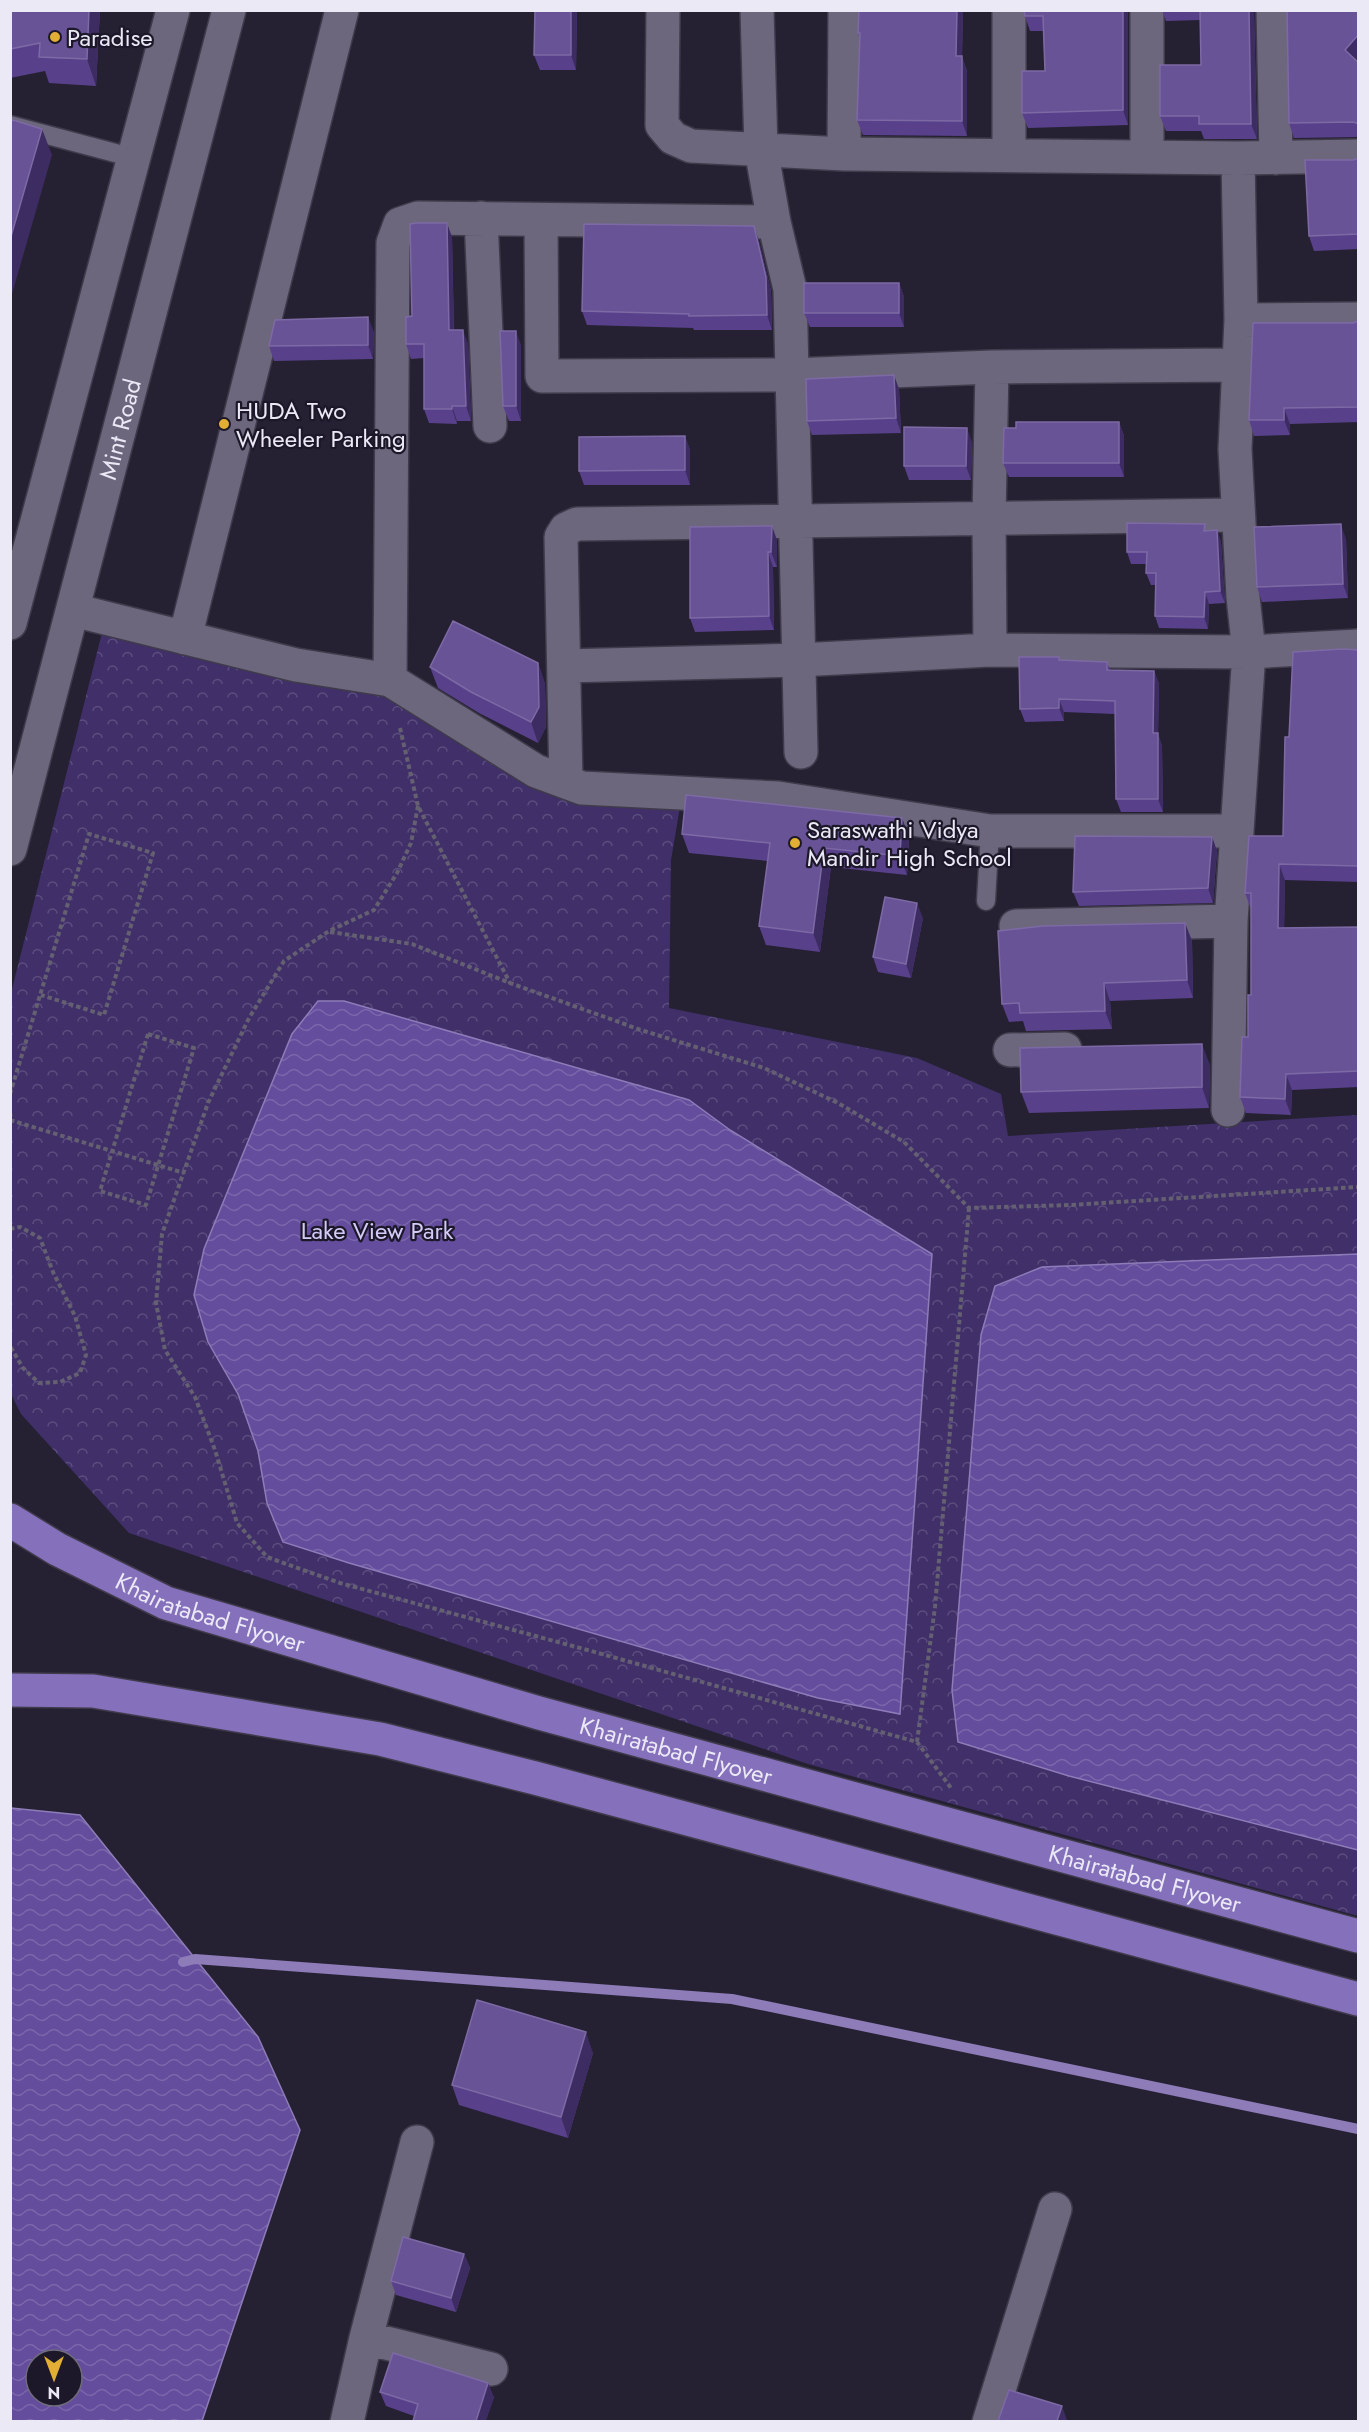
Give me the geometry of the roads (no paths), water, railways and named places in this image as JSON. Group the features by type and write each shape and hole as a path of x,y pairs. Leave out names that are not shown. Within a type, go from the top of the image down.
{"main road":[{"name":"Khairatabad Flyover","path":"10,1520 57,1550 166,1603 538,1713 1359,1936"},
{"path":"10,1690 93,1691 380,1739 535,1778 1359,1999"}],"street":[{"path":"10,623 173,10"},
{"name":"Mint Road","path":"10,849 229,10"},
{"path":"186,638 342,10"},
{"path":"663,10 662,125 673,138 691,146 844,154 1238,158 1359,156"},
{"path":"757,10 761,149 774,222 790,289 801,752"},
{"path":"844,154 845,10"},
{"path":"1009,10 1009,155"},
{"path":"1147,10 1147,156"},
{"path":"1273,10 1276,158"},
{"path":"1228,1110 1231,921 1249,652 1243,597 1235,449 1240,320 1238,158"},
{"path":"390,680 393,243 400,224 418,218 774,222"},
{"path":"481,218 490,426"},
{"path":"541,220 542,376 792,375 992,367 1239,365"},
{"path":"1240,320 1359,319"},
{"path":"990,650 989,518 992,367"},
{"path":"566,782 561,537 566,529 577,524 1238,515"},
{"path":"73,610 296,665 390,680 536,771 582,788 778,798 990,831 1236,831"},
{"path":"564,666 799,660 990,650 1249,652 1359,646"},
{"path":"1016,926 1231,921"},
{"path":"1195,1046 1230,1046"},
{"path":"1010,1050 1091,1048"},
{"path":"347,2421 417,2142"},
{"path":"989,2421 1055,2209"},
{"path":"366,2338 491,2369"}],"lane":[{"path":"10,125 134,158"},
{"path":"986,901 990,831"}],"water":[{"path":"318,1001 344,1001 689,1100 730,1130 932,1254 900,1714 818,1698 283,1542 267,1503 258,1451 238,1394 208,1342 194,1295 204,1249 292,1034"},
{"path":"1358,1254 1358,1850 1069,1776 958,1742 952,1690 981,1335 995,1286 1042,1267"},
{"path":"11,1808 80,1815 258,2037 300,2130 202,2421 11,2421"}],"waterway":[{"path":"183,1962 195,1959 732,1999 1358,2129"}],"place":[{"name":"Paradise","path":"55,37"},
{"name":"HUDA Two Wheeler Parking","path":"224,424"},
{"name":"Saraswathi Vidya Mandir High School","path":"795,843"}],"park label":[{"name":"Lake View Park","path":"377,1230"}]}
